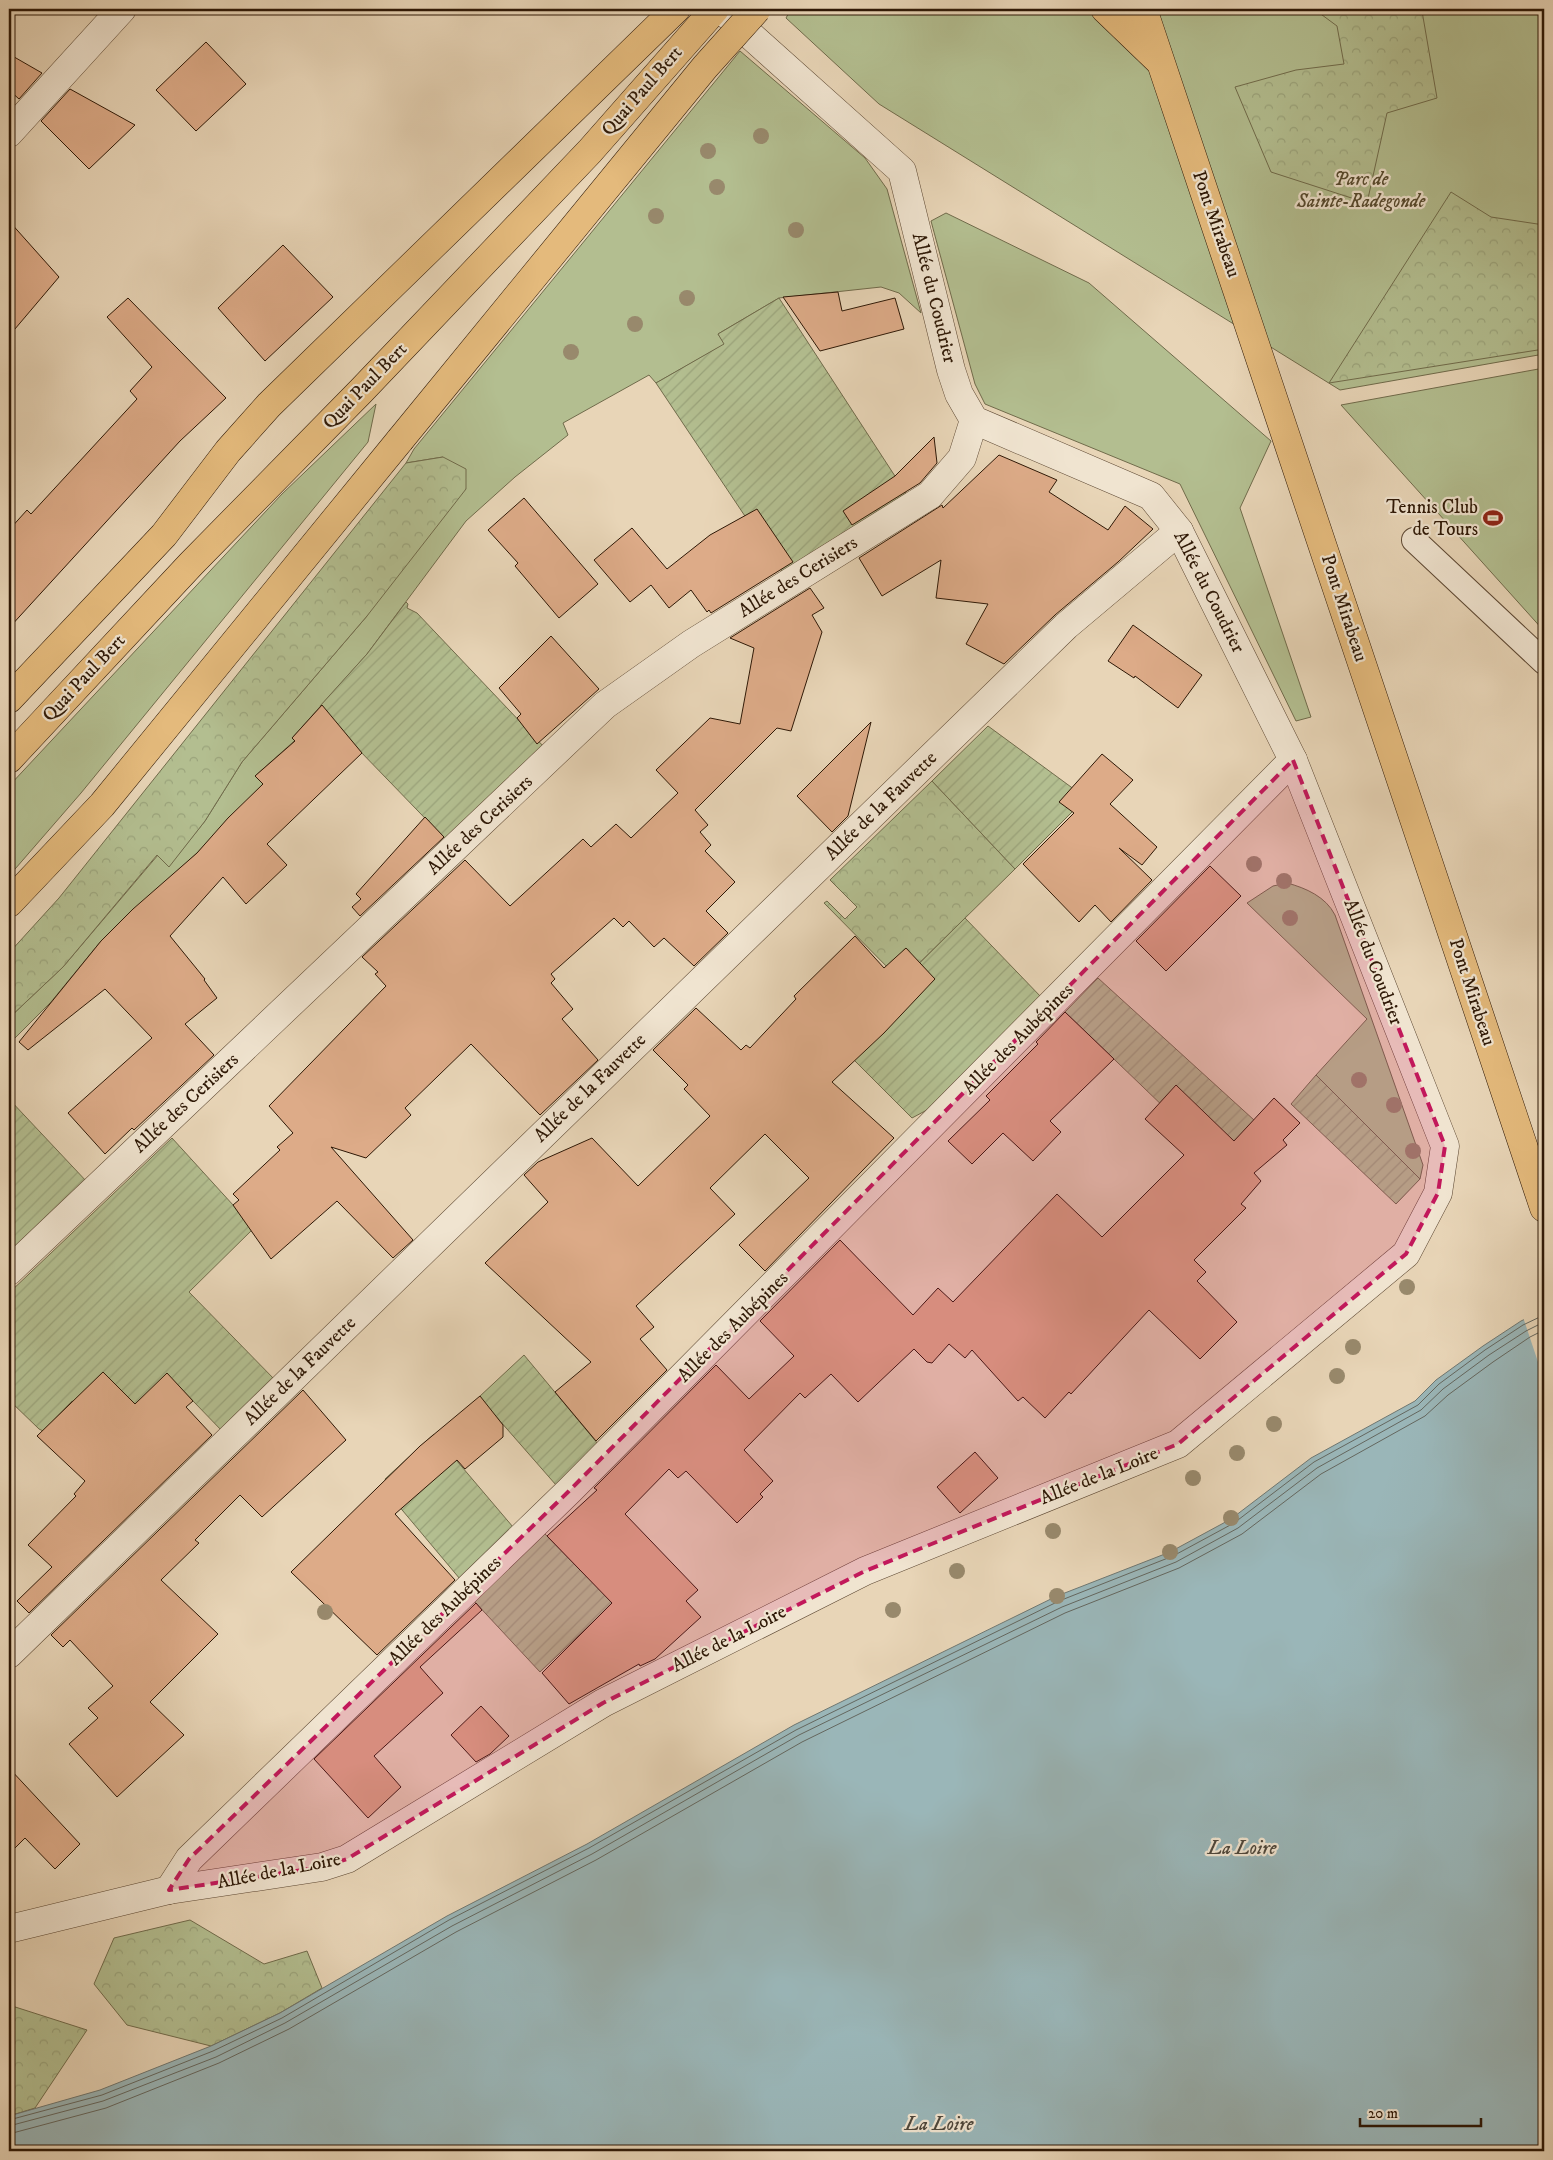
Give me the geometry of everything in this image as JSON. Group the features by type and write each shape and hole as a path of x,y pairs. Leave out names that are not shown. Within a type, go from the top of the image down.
{"main road":[{"name":"Quai Paul Bert","path":"9,699 164,535 228,452 269,405 676,9"},
{"name":"Quai Paul Bert","path":"9,759 191,564 590,151 715,9"},
{"path":"9,903 102,805 705,67 757,9"},
{"path":"1106,9 1162,63"},
{"name":"Pont Mirabeau","path":"1143,9 1544,1208"},
{"path":"1162,9 1162,63"}],"street":[{"path":"9,133 122,9"},
{"name":"Allée du Coudrier","path":"721,9 902,171 951,370 958,394 974,420 1150,496 1179,531 1294,760 1445,1146 1438,1193 1406,1254"},
{"name":"Allée des Cerisiers","path":"9,1271 605,705 691,644 930,495 962,458 974,420"},
{"name":"Allée de la Fauvette","path":"9,1654 1066,626 1179,531"},
{"name":"Allée des Aubépines","path":"170,1890 189,1859 569,1491 1294,760"},
{"name":"Allée de la Loire","path":"9,1929 170,1890 322,1867 347,1859 603,1703 865,1571 1178,1444 1406,1254"}],"lane":[{"path":"1414,540 1544,662"}],"highlighted area":[{"path":"1293,760 1445,1146 1438,1193 1406,1254 1178,1444 865,1571 603,1703 347,1859 322,1867 169,1890 189,1859 569,1491"}],"green space":[{"name":"Parc de Sainte-Radegonde","path":"791,9 1544,9 1544,354 1340,390 879,104 786,18"},
{"path":"1314,9 1420,9 1422,11 1437,98 1387,113 1367,203 1271,172 1235,87 1296,70 1344,64 1337,26"},
{"path":"740,51 865,158 887,189 921,313 899,293 881,287 779,298 718,334 725,344 656,383 649,375 563,423 568,435 515,477 466,521 367,654 293,737 295,740 255,776 263,784 197,853 101,941 51,1002 9,1044 9,1018 63,967 158,855 169,866 205,821 242,762 367,616 443,457 406,463 414,449"},
{"path":"1451,192 1491,217 1544,225 1544,349 1329,383"},
{"path":"946,213 1089,283 1271,441 1240,508 1311,717 1296,721 1180,484 985,404 975,384 931,221"},
{"path":"779,298 906,493 849,533 783,573 656,383 724,344 718,334"},
{"name":"Tennis Club de Tours","path":"1544,368 1544,631 1341,405"},
{"path":"376,404 368,442 81,793 9,876 9,786 282,494"},
{"path":"443,457 466,469 466,489 367,616 242,762 205,821 169,867 157,855 63,967 9,1018 9,953 59,898 406,463"},
{"path":"406,602 408,604 407,608 417,613 545,748 448,842 358,749 320,706 367,654"},
{"path":"988,726 1086,798 1015,869 932,781"},
{"path":"932,781 1015,869 901,981 824,903 827,901 845,919 857,907 830,880"},
{"path":"1287,883 1321,898 1335,915 1423,1165 1420,1179 1316,1075 1367,1019 1247,903 1273,886"},
{"path":"965,918 1042,998 938,1104 912,1118 838,1044"},
{"path":"1098,978 1265,1130 1236,1159 1194,1136 1065,1012"},
{"path":"1316,1075 1420,1179 1396,1204 1291,1104"},
{"path":"9,1099 88,1183 9,1258"},
{"path":"172,1138 254,1228 189,1292 276,1381 223,1432 167,1374 120,1419 72,1401 43,1431 9,1400 9,1293"},
{"path":"524,1355 598,1444 556,1485 479,1397"},
{"path":"434,1434 513,1527 460,1579 382,1486 386,1481 385,1479"},
{"path":"544,1533 613,1603 540,1672 473,1600"},
{"path":"190,1920 264,1964 307,1951 322,1988 280,2013 211,2046 127,2025 94,1984 114,1938"},
{"path":"9,2005 87,2030 35,2108 9,2116"}],"water":[{"name":"La Loire","path":"1544,1310 1544,2151 9,2151 9,2116 100,2090 211,2046 280,2013 447,1916 587,1844 794,1725 1057,1596 1170,1552 1231,1519 1311,1458 1415,1401 1436,1380 1483,1346 1521,1321"}],"pier":[{"path":"1544,1307 1544,1380 1523,1317"}],"building":[{"path":"206,42 246,84 196,131 156,90"},
{"path":"9,54 42,73 19,99 9,90"},
{"path":"70,89 135,125 89,169 41,121"},
{"path":"9,221 59,277 9,336"},
{"path":"283,245 333,297 265,361 218,308"},
{"path":"838,292 842,311 895,298 904,329 820,351 783,297"},
{"path":"128,298 226,398 180,441 9,628 9,530 27,510 31,514 137,399 130,391 152,367 107,317"},
{"path":"934,437 937,463 920,483 852,525 843,511 895,476"},
{"path":"999,455 1057,480 1049,492 1108,530 1125,506 1153,529 1118,562 1055,615 1004,664 966,644 988,604 936,598 941,560 882,596 859,558 942,505 943,508"},
{"path":"524,498 598,584 559,618 515,566 518,563 488,530"},
{"path":"757,509 793,562 711,613 709,610 707,612 691,590 669,608 651,585 630,602 594,560 632,528 667,569 710,535"},
{"path":"810,588 824,608 812,615 822,632 791,731 777,728 695,810 708,825 700,832 711,845 705,851 735,882 706,911 728,933 694,966 664,938 654,947 629,921 623,927 614,918 551,974 555,979 551,983 573,1009 562,1019 598,1060 540,1115 471,1044 405,1108 411,1115 366,1158 331,1147 413,1240 393,1258 337,1201 271,1259 233,1205 239,1200 233,1194 280,1150 277,1147 293,1133 269,1106 386,986 375,974 378,972 362,957 465,860 510,906 583,839 591,847 616,824 631,838 678,793 656,770 710,718 740,724 754,648 730,638"},
{"path":"1133,625 1202,675 1178,708 1135,676 1134,678 1108,661"},
{"path":"551,636 599,689 537,744 517,718 521,714 499,688"},
{"path":"322,705 362,753 267,844 287,865 246,904 223,877 170,936 205,979 217,998 185,1024 214,1055 134,1130 132,1128 105,1154 68,1113 152,1038 105,989 28,1050 19,1042 101,941 133,909 197,853 228,818 263,784 255,776 295,741 292,738"},
{"path":"871,722 848,816 832,832 797,796"},
{"path":"1102,754 1133,780 1110,804 1157,847 1142,865 1119,848 1152,880 1111,922 1095,905 1079,922 1023,864 1074,813 1059,802"},
{"path":"425,817 444,837 360,916 352,907 361,899 356,894"},
{"path":"1210,866 1241,896 1166,971 1136,941"},
{"path":"855,936 884,968 906,948 935,979 884,1033 832,1082 894,1138 765,1271 739,1245 809,1178 765,1134 710,1188 735,1214 636,1306 654,1327 640,1339 667,1370 596,1441 555,1392 591,1362 485,1263 548,1202 524,1175 538,1162 592,1138 638,1186 710,1116 684,1089 688,1085 653,1050 696,1008 741,1050 746,1045 750,1048 796,999 794,996"},
{"path":"1065,1012 1114,1059 1050,1121 1061,1132 1033,1161 1003,1133 972,1164 948,1141 990,1100 986,1096 1038,1044 1036,1042"},
{"path":"1176,1085 1234,1141 1274,1098 1300,1123 1283,1140 1287,1145 1254,1173 1261,1181 1241,1204 1246,1208 1194,1260 1206,1272 1197,1281 1237,1322 1200,1359 1149,1310 1071,1394 1069,1392 1045,1418 1023,1397 1018,1401 972,1350 965,1358 949,1344 932,1363 927,1362 914,1349 858,1402 831,1374 805,1398 800,1393 744,1450 773,1481 760,1494 763,1497 737,1523 686,1471 678,1478 669,1469 625,1514 698,1590 686,1601 701,1617 655,1659 640,1666 639,1664 569,1704 542,1673 612,1603 547,1536 597,1490 594,1488 716,1365 749,1399 794,1356 760,1321 840,1240 913,1315 938,1288 953,1302 1057,1194 1102,1237 1184,1155 1145,1119"},
{"path":"103,1372 135,1404 167,1373 193,1401 186,1407 212,1435 29,1613 17,1601 52,1567 28,1545 76,1496 74,1494 85,1481 37,1436"},
{"path":"303,1390 346,1440 262,1517 240,1495 195,1540 199,1543 161,1580 218,1634 150,1702 184,1735 117,1797 69,1744 98,1718 88,1708 113,1686 70,1640 63,1647 51,1635"},
{"path":"480,1396 503,1425 503,1437 465,1469 457,1460 395,1514 455,1580 377,1655 291,1572 420,1446"},
{"path":"975,1452 998,1478 960,1513 937,1487"},
{"path":"476,1603 482,1610 420,1667 443,1693 374,1756 401,1787 368,1818 314,1759"},
{"path":"481,1706 509,1736 490,1754 476,1762 451,1735"},
{"path":"9,1768 80,1844 55,1869 25,1838 9,1854"}],"place":[{"name":"Tennis Club de Tours","path":"1493,518"}]}
